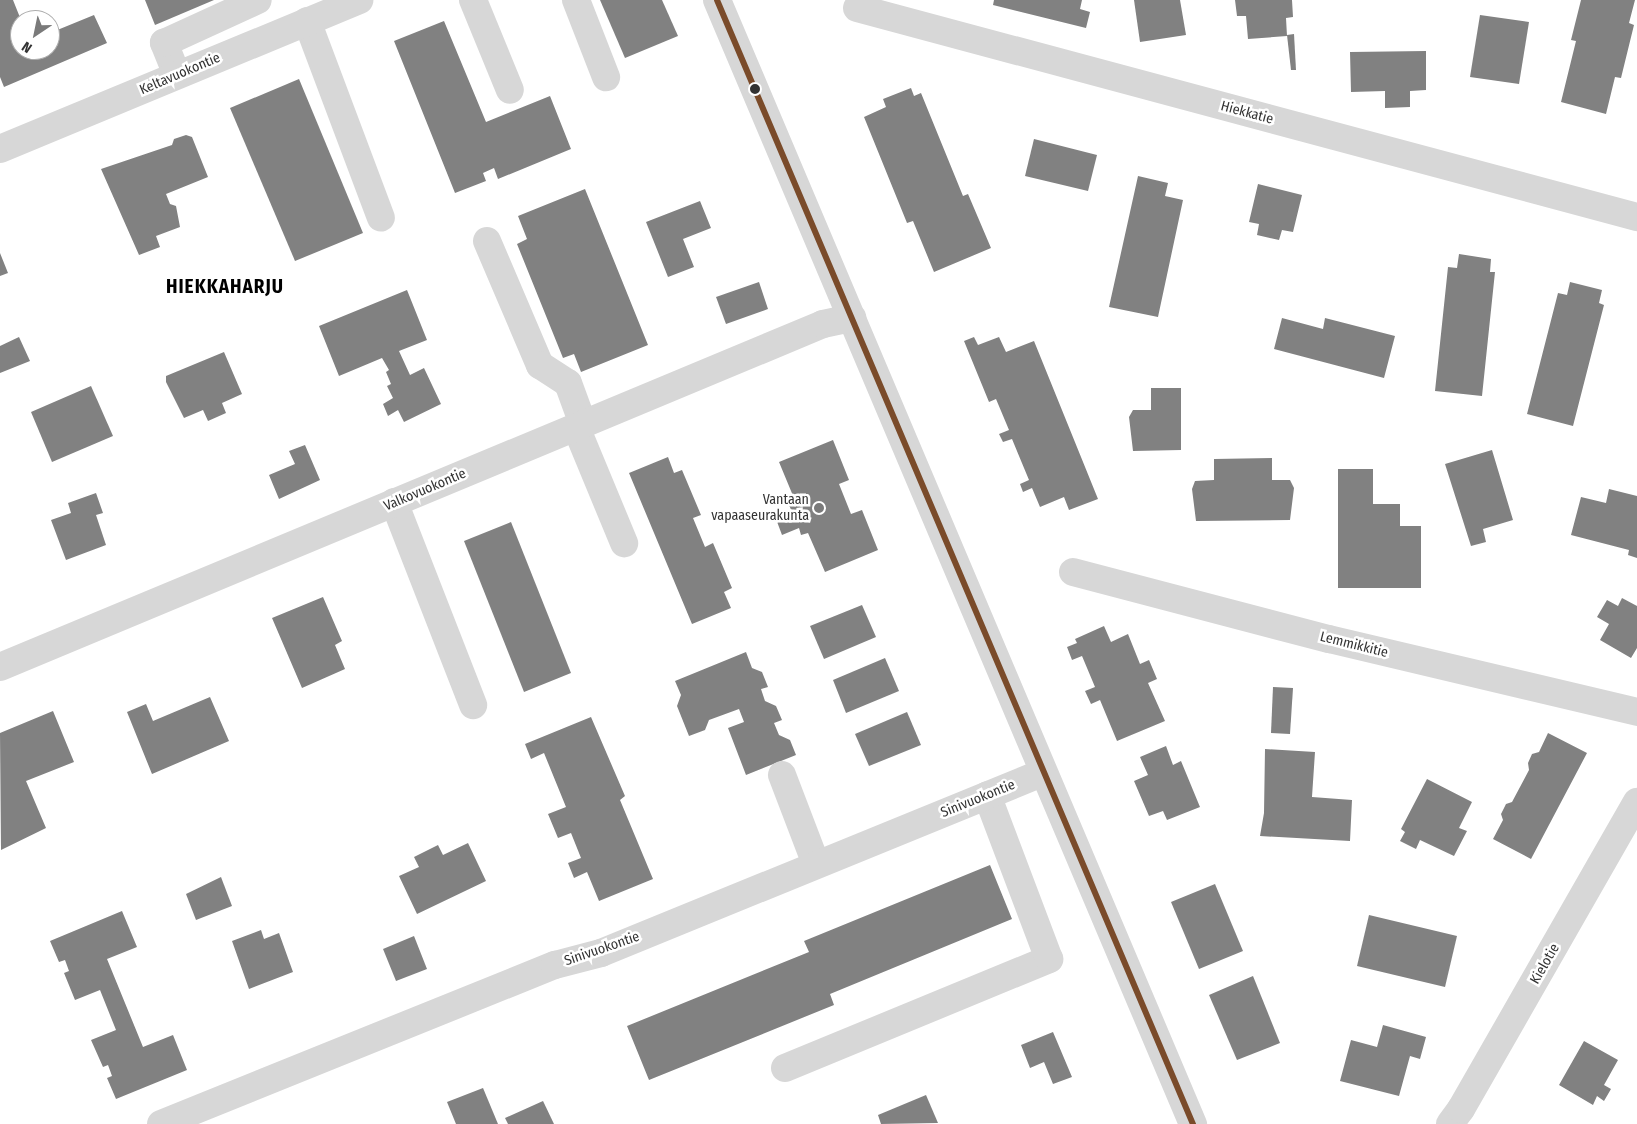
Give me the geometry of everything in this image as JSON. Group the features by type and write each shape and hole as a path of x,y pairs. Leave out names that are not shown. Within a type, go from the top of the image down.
{"street":[{"path":"177,75 164,43 258,0"},
{"name":"Keltavuokontie","path":"0,149 177,75 319,11 359,0"},
{"path":"473,0 510,90"},
{"path":"576,0 606,77"},
{"path":"717,0 1042,773 1193,1124"},
{"name":"Hiekkatie","path":"858,8 1637,217"},
{"path":"319,11 381,218"},
{"path":"487,241 540,365 568,383 580,425 624,543"},
{"name":"Valkovuokontie","path":"0,667 823,324 852,318"},
{"path":"394,502 473,705"},
{"name":"Lemmikkitie","path":"1073,572 1329,639 1637,712"},
{"name":"Sinivuokontie","path":"161,1124 556,965 601,952 1042,773"},
{"path":"782,775 816,864"},
{"path":"784,1068 1049,958 987,794"},
{"name":"Kielotie","path":"1450,1124 1461,1109 1637,802"}],"building":[{"path":"0,0 13,0 17,10 10,10 10,60 60,60 60,29 94,15 107,43 4,87 0,77"},
{"path":"145,0 214,0 155,25"},
{"path":"600,0 662,0 678,36 625,58"},
{"path":"994,0 1082,0 1080,9 1090,12 1086,28 993,5"},
{"path":"1134,0 1180,0 1186,35 1140,42"},
{"path":"1235,0 1292,0 1293,17 1286,18 1287,36 1248,39 1246,16 1237,16"},
{"path":"1581,0 1635,0 1629,23 1634,25 1621,78 1615,77 1606,114 1561,102 1576,41 1571,40"},
{"path":"1480,15 1529,22 1519,84 1470,77"},
{"path":"444,21 486,122 550,96 571,149 498,179 494,168 483,173 486,181 455,193 394,41"},
{"path":"1294,34 1296,70 1291,70 1287,35"},
{"path":"1426,51 1426,90 1410,91 1410,107 1385,108 1385,91 1351,92 1350,52"},
{"path":"299,79 363,233 295,261 230,108"},
{"path":"911,88 914,96 921,93 963,196 968,194 991,248 934,272 913,221 907,223 864,117 886,107 883,99"},
{"path":"186,135 192,137 208,177 166,194 170,204 176,206 180,227 156,236 160,247 139,255 101,169 172,145 174,139"},
{"path":"1034,139 1097,155 1088,191 1025,176"},
{"path":"1138,176 1168,183 1165,196 1183,200 1158,317 1109,307"},
{"path":"1258,184 1302,195 1293,232 1282,230 1279,240 1257,235 1259,224 1249,222"},
{"path":"585,189 648,345 581,372 574,354 563,358 517,244 527,239 518,216"},
{"path":"700,201 711,228 683,239 694,267 668,277 646,222"},
{"path":"0,253 8,273 0,276"},
{"path":"1459,254 1491,259 1490,272 1495,272 1482,396 1435,391 1448,267 1457,268"},
{"path":"759,282 768,309 726,324 716,297"},
{"path":"1570,282 1602,290 1599,303 1604,305 1573,426 1527,414 1558,293 1567,295"},
{"path":"407,290 427,340 399,351 410,375 424,368 441,404 404,422 398,410 388,416 383,404 393,398 387,386 391,384 386,372 389,370 382,358 339,376 319,326"},
{"path":"1282,318 1323,329 1325,318 1395,336 1384,378 1274,349"},
{"path":"19,337 30,361 0,373 0,346"},
{"path":"974,337 978,345 999,337 1006,352 1034,341 1098,499 1069,510 1064,497 1040,507 1032,488 1023,492 1020,484 1029,480 1012,439 1003,442 999,434 1009,430 996,399 989,402 964,341"},
{"path":"224,352 242,394 222,403 226,413 208,421 203,410 184,418 166,382 166,376"},
{"path":"91,386 113,436 52,462 31,412"},
{"path":"1151,388 1181,388 1181,450 1133,451 1129,417 1133,410 1151,410"},
{"name":"Vantaan vapaaseurakunta","path":"833,440 849,480 839,484 851,514 862,510 878,550 825,572 808,533 801,535 799,528 782,535 776,519 792,512 789,505 796,503 779,462"},
{"path":"305,445 320,480 279,499 269,475 295,464 289,451"},
{"path":"1492,450 1513,520 1483,529 1486,542 1471,546 1445,464"},
{"path":"668,457 674,473 682,470 701,515 693,518 705,547 713,543 732,588 724,592 731,608 692,624 629,473"},
{"path":"1272,458 1272,480 1290,480 1294,488 1290,520 1196,521 1192,489 1195,481 1214,480 1214,459"},
{"path":"1338,469 1373,469 1373,504 1400,504 1400,526 1421,526 1421,588 1338,588"},
{"path":"1609,489 1637,496 1637,558 1628,555 1629,550 1571,535 1581,497 1606,503"},
{"path":"96,493 103,513 96,515 106,545 66,560 51,520 71,513 68,503"},
{"path":"511,522 571,673 524,692 464,541"},
{"path":"323,597 342,641 335,645 345,669 302,688 272,618"},
{"path":"1622,598 1637,606 1637,648 1631,658 1600,640 1609,624 1597,617 1607,600 1618,606"},
{"path":"862,605 876,637 824,659 810,626"},
{"path":"1104,626 1111,642 1128,634 1140,664 1149,660 1157,679 1148,683 1165,721 1117,741 1100,700 1091,704 1085,691 1095,687 1082,656 1072,660 1067,647 1077,643 1075,639"},
{"path":"746,652 752,668 762,672 768,687 761,689 765,701 776,706 782,720 774,723 779,735 790,740 796,755 746,775 728,728 744,722 739,709 709,720 705,730 689,736 677,706 681,695 675,681"},
{"path":"885,658 899,691 846,713 833,680"},
{"path":"1273,687 1293,688 1290,734 1271,733"},
{"path":"210,697 229,741 152,774 127,712 146,704 153,721"},
{"path":"53,711 74,762 26,781 46,828 1,850 0,733"},
{"path":"907,712 921,745 869,766 855,734"},
{"path":"591,717 625,796 620,800 653,879 599,901 587,872 574,878 568,863 581,858 571,833 558,838 548,814 566,807 544,753 531,759 525,744"},
{"path":"1548,733 1587,753 1531,859 1493,839 1503,820 1501,814 1506,804 1512,802 1529,770 1528,763 1532,754 1539,752"},
{"path":"1166,746 1173,765 1181,761 1200,807 1167,820 1163,811 1149,816 1134,781 1148,775 1140,757"},
{"path":"1265,749 1315,752 1312,797 1352,800 1350,841 1260,836 1264,813"},
{"path":"1427,779 1472,802 1459,828 1467,831 1454,856 1420,840 1416,849 1400,841 1405,832 1401,829"},
{"path":"468,843 486,881 417,914 399,876 419,867 414,857 438,845 443,855"},
{"path":"990,865 1012,919 830,994 834,1005 649,1080 627,1026 809,952 804,941"},
{"path":"221,877 232,906 196,920 186,894"},
{"path":"1215,884 1243,951 1199,969 1171,902"},
{"path":"122,911 137,947 107,959 143,1047 173,1035 187,1070 116,1099 107,1078 112,1076 108,1065 103,1067 91,1040 116,1030 100,990 75,1000 64,973 69,971 65,960 59,962 50,941"},
{"path":"1369,915 1457,936 1445,987 1357,966"},
{"path":"261,930 264,939 279,933 293,972 249,989 232,941"},
{"path":"414,936 427,969 396,981 383,949"},
{"path":"1253,976 1280,1043 1237,1060 1209,995"},
{"path":"1383,1025 1426,1037 1420,1059 1410,1056 1399,1096 1340,1081 1351,1040 1377,1047"},
{"path":"1053,1032 1072,1077 1053,1084 1044,1062 1030,1068 1021,1045"},
{"path":"1584,1041 1618,1060 1604,1085 1611,1089 1604,1101 1597,1096 1593,1105 1559,1085"},
{"path":"483,1088 498,1124 456,1124 447,1102"},
{"path":"926,1095 938,1123 881,1124 878,1115"},
{"path":"543,1101 554,1124 508,1124 505,1118"}],"transit line":[{"path":"717,0 1193,1124"}],"place":[{"name":"Vantaan vapaaseurakunta","path":"819,508"}],"district":[{"name":"HIEKKAHARJU","path":"225,287"}]}
